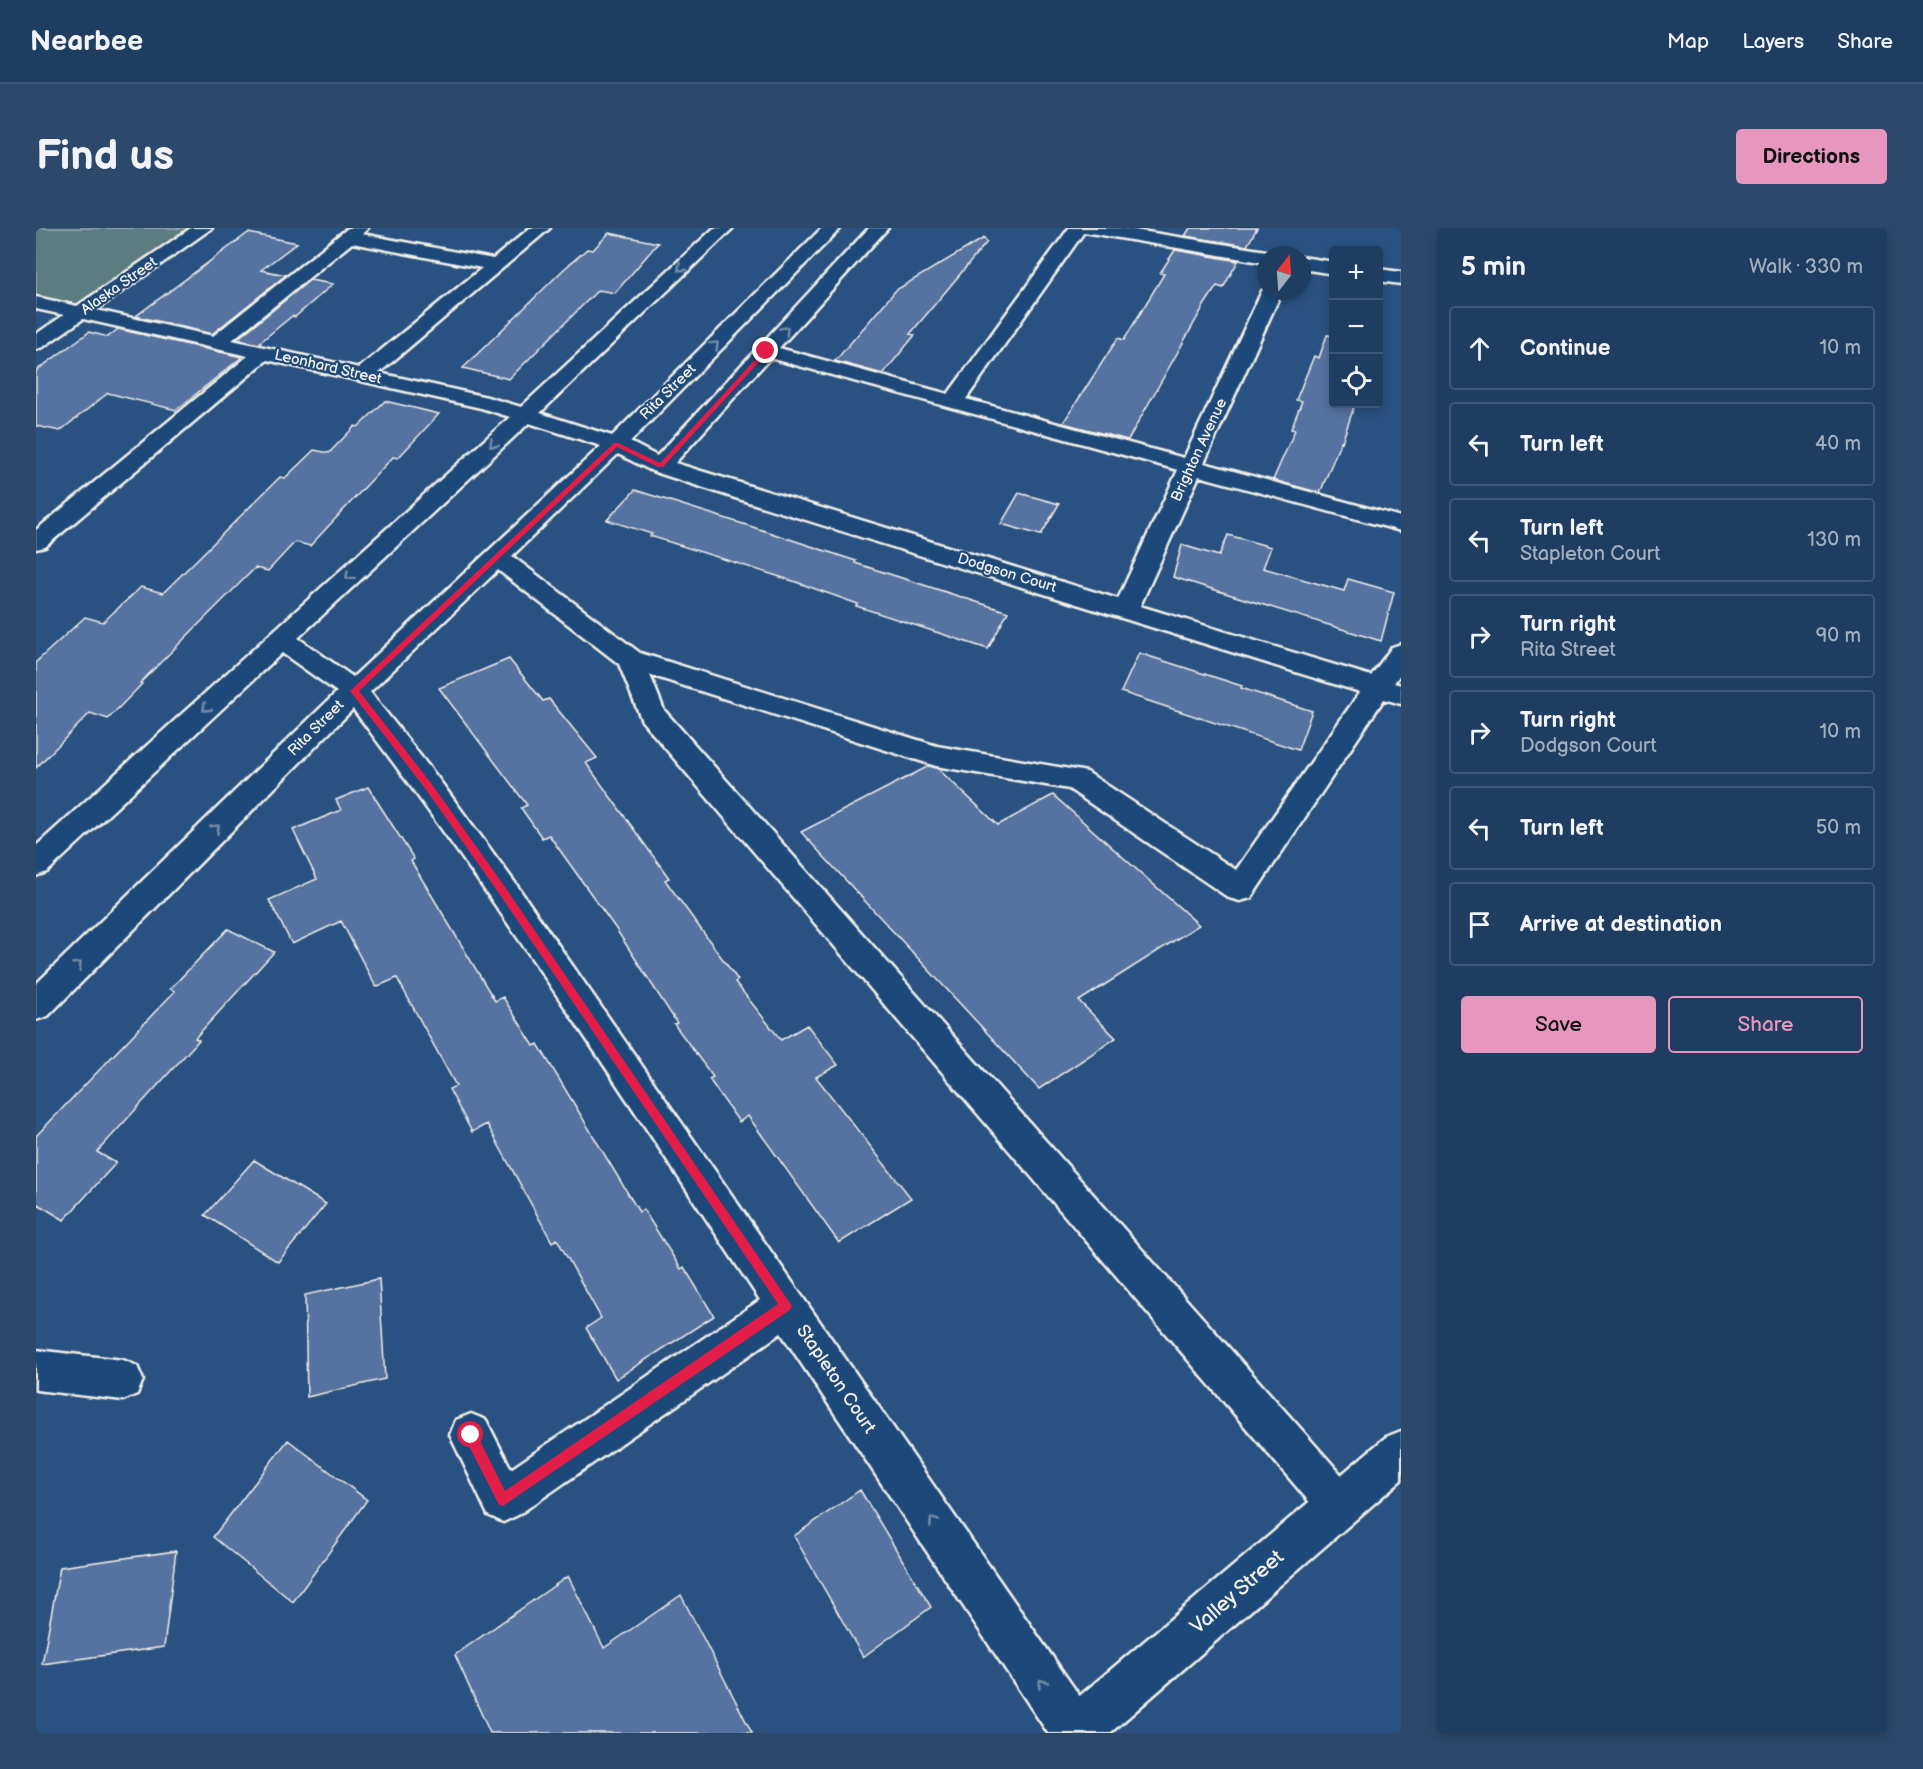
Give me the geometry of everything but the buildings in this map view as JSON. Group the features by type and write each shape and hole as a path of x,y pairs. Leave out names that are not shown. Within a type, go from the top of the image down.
{"street":[{"name":"Alaska Street","path":"36,343 202,228"},
{"path":"364,375 542,228"},
{"path":"36,864 524,416 724,228"},
{"name":"Rita Street","path":"36,1006 354,691 616,444 832,228"},
{"path":"660,466 879,228"},
{"path":"953,402 1078,228"},
{"path":"1089,228 1257,256"},
{"path":"217,343 353,232 497,266"},
{"path":"1311,264 1329,267"},
{"path":"1383,276 1401,278"},
{"name":"Brighton Avenue","path":"1126,610 1268,300"},
{"name":"Leonhard Street","path":"36,303 487,403 616,444"},
{"path":"766,351 1401,524"},
{"path":"36,542 264,353"},
{"name":"Dodgson Court","path":"616,444 660,466 1389,692"},
{"path":"497,557 631,659 936,756 1077,780 1240,889 1389,692 1401,653"},
{"name":"Stapleton Court","path":"282,639 354,691 428,785 502,889 1074,1732"},
{"path":"631,659 652,714 1340,1504"},
{"path":"471,1435 503,1500 786,1306"},
{"path":"36,1370 123,1380"},
{"name":"Valley Street","path":"1074,1732 1401,1452"}],"green space":[{"path":"36,228 203,228 80,312 36,303"}],"route":[{"path":"471,1435 503,1500 786,1306 502,889 428,785 354,691 616,444 660,466 766,351"}]}
